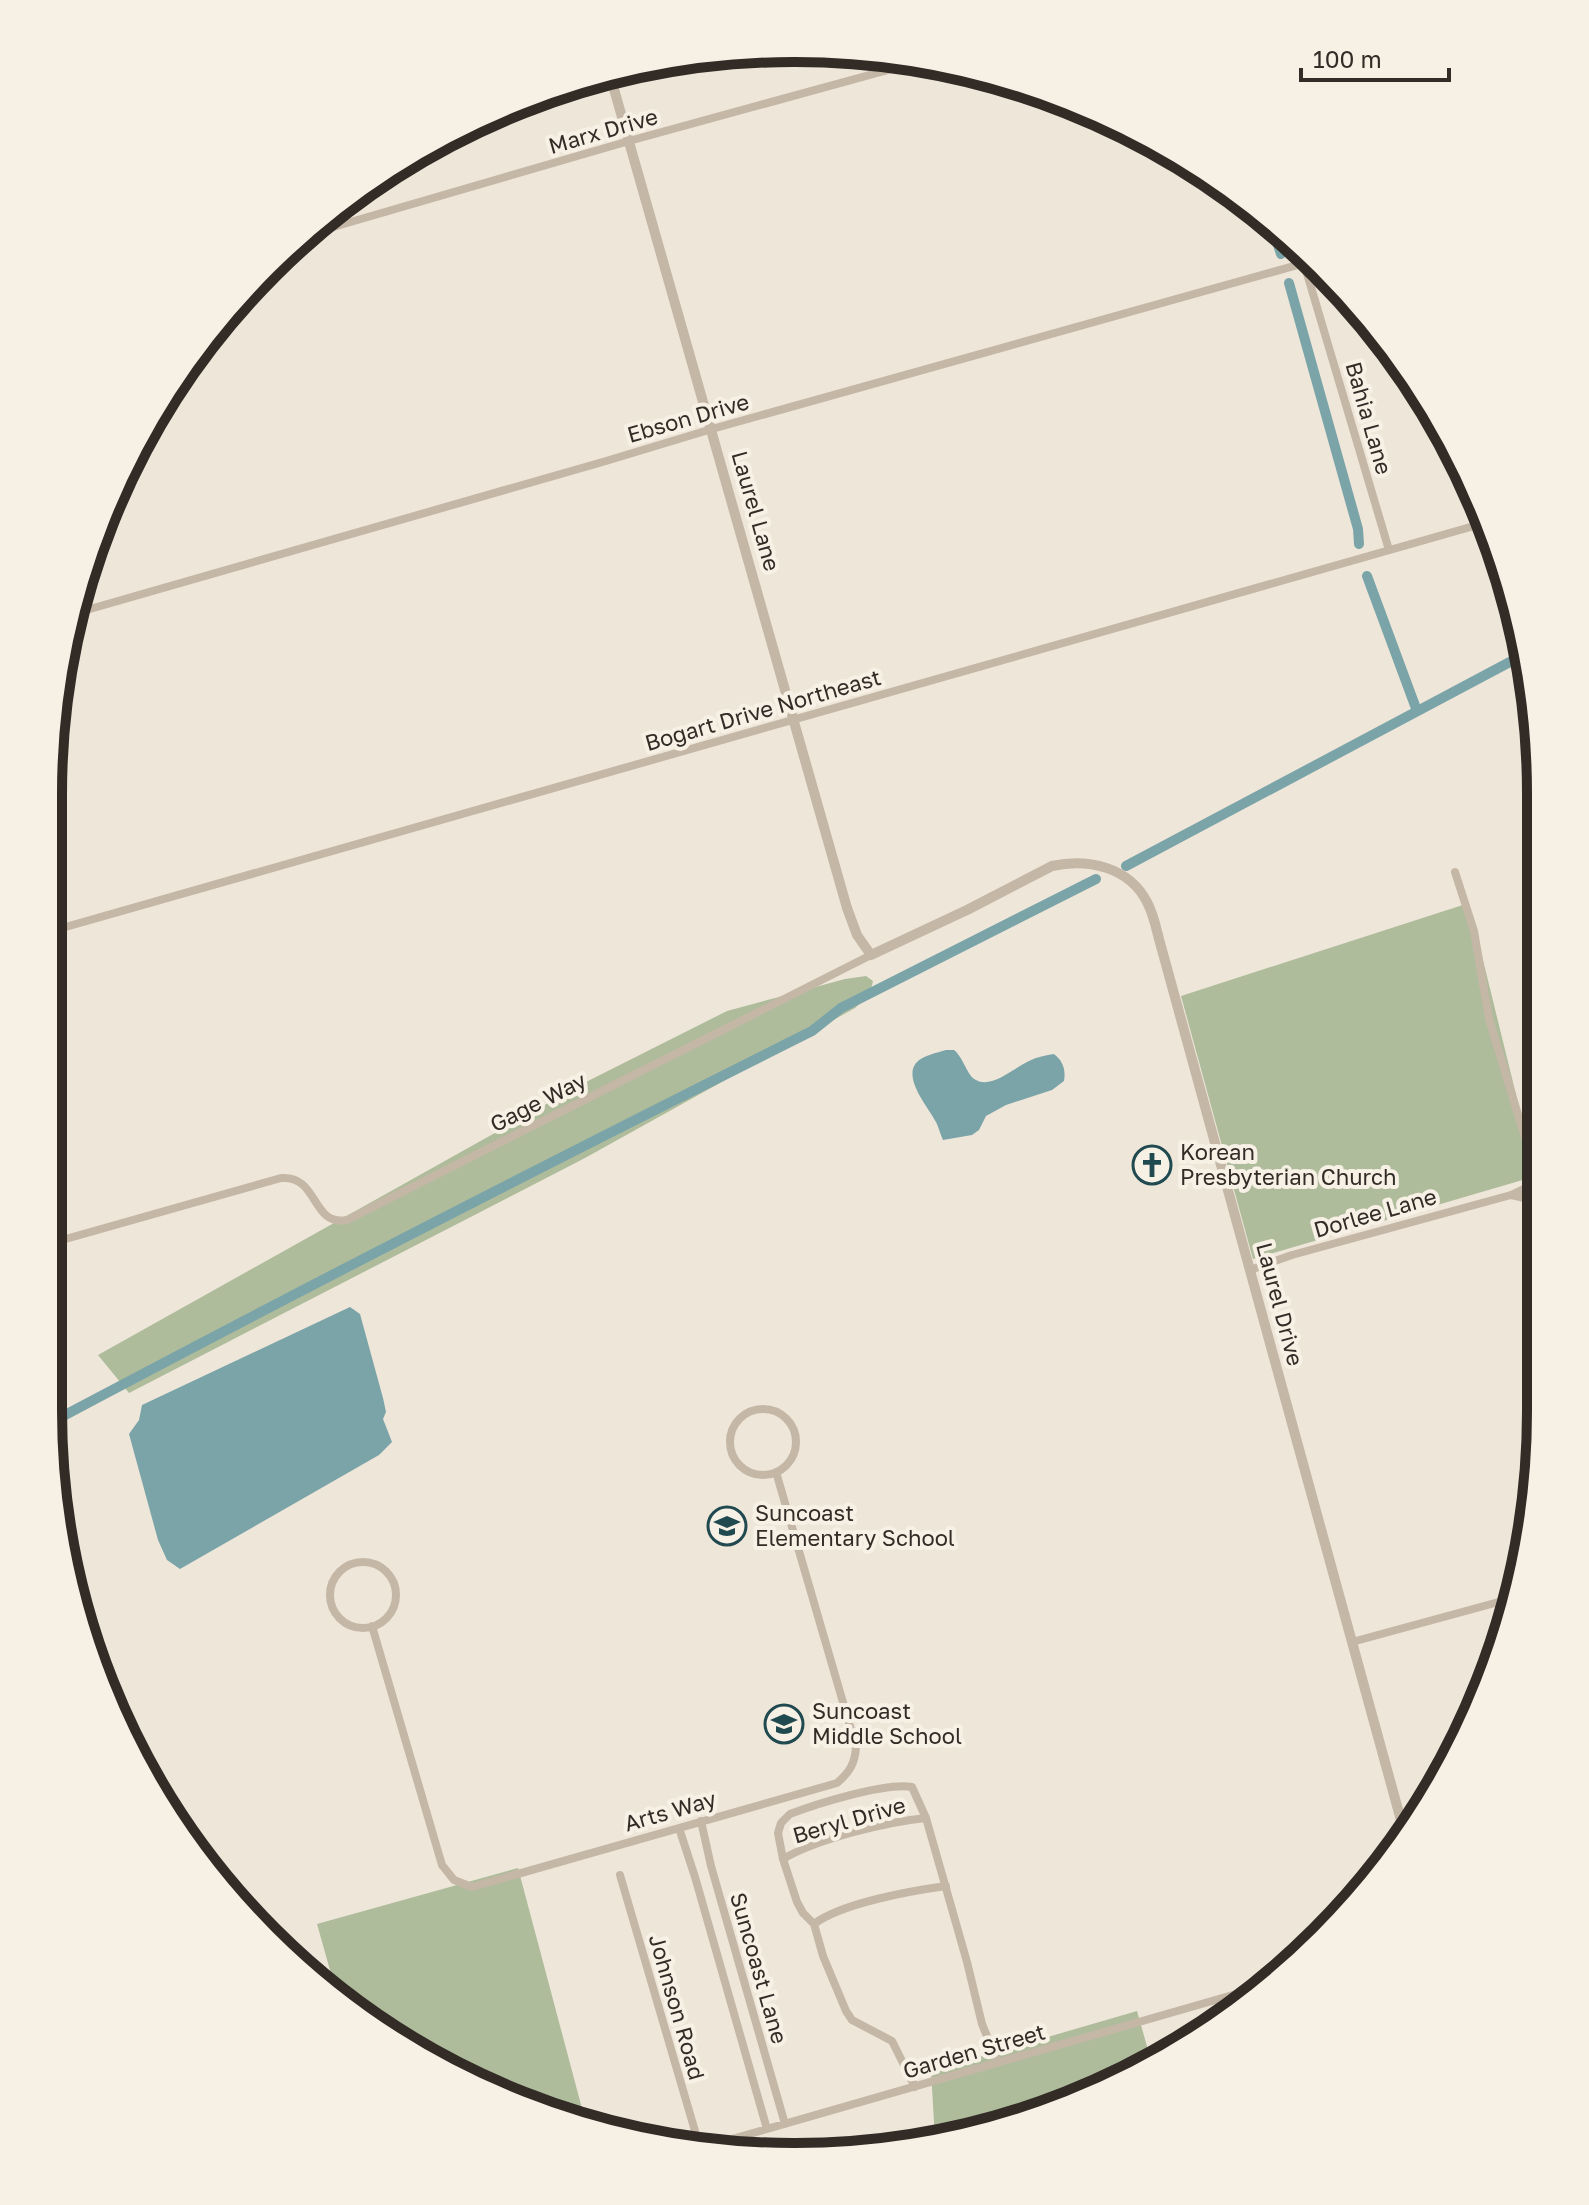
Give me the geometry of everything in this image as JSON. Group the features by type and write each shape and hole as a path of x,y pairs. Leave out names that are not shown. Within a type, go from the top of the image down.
{"street":[{"name":"Marx Drive","path":"332,227 893,69"},
{"name":"Laurel Lane","path":"613,85 851,922 871,955"},
{"name":"Ebson Drive","path":"86,610 712,429 1299,265"},
{"name":"Bahia Lane","path":"1312,277 1389,550"},
{"name":"Bogart Drive Northeast","path":"62,928 1475,526"},
{"name":"Laurel Drive","path":"1041,871 1062,864 1097,865 1121,874 1141,891 1147,902 1401,1821"},
{"name":"Gage Way","path":"62,1240 292,1177 301,1182 326,1217 336,1222 347,1220 1041,871"},
{"path":"1455,872 1474,931 1489,1019 1527,1144"},
{"path":"1511,1195 1527,1187"},
{"name":"Dorlee Lane","path":"1250,1270 1292,1255 1511,1195"},
{"path":"1511,1195 1527,1199"},
{"path":"751,1410 773,1410 791,1424 796,1446 792,1457 776,1472 755,1474 746,1470 732,1454 731,1433 735,1424 751,1410"},
{"name":"Arts Way","path":"372,1626 442,1865 454,1880 472,1887 837,1783 855,1762 856,1747 776,1472"},
{"path":"372,1563 382,1568 394,1584 396,1595 389,1615 372,1626 353,1626 344,1621 332,1605 332,1585 343,1568 352,1564 372,1563"},
{"path":"1352,1642 1502,1601"},
{"name":"Beryl Drive","path":"915,2087 892,2041 852,2020 846,2011 823,1956 814,1924 797,1902 783,1859 778,1833 781,1823 790,1814 900,1785 912,1787 926,1818 982,2024 998,2063"},
{"name":"Beryl Drive","path":"783,1859 802,1848 905,1820 926,1818"},
{"name":"Suncoast Lane","path":"701,1821 785,2124"},
{"name":"Suncoast Lane","path":"679,1828 767,2129"},
{"name":"Johnson Road","path":"620,1875 693,2136"},
{"path":"814,1924 833,1912 849,1907 946,1886"},
{"name":"Garden Street","path":"735,2140 1238,1994"}],"green space":[{"path":"1469,903 1527,1139 1527,1179 1253,1259 1181,996"},
{"path":"866,976 873,981 870,994 855,1008 585,1158 129,1393 98,1355 584,1083 727,1011"},
{"path":"518,1868 583,2111 514,2087 471,2067 388,2020 332,1978 317,1924"},
{"path":"1137,2011 1148,2051 1075,2087 1030,2104 934,2129 931,2071"}],"water":[{"path":"954,1050 973,1078 982,1082 996,1080 1035,1058 1054,1054 1063,1066 1064,1081 1052,1090 1006,1105 986,1116 979,1130 972,1135 943,1140 915,1085 913,1070 922,1058"},
{"path":"350,1307 360,1314 383,1398 386,1412 383,1419 392,1442 379,1455 180,1569 167,1560 158,1540 129,1434 139,1420 142,1405"}],"waterway":[{"path":"1278,245 1281,254"},
{"path":"1289,283 1358,529 1359,544"},
{"path":"1367,576 1417,711"},
{"path":"1126,866 1514,660"},
{"path":"62,1417 812,1031 841,1008 1096,879"}],"place":[{"name":"Korean Presbyterian Church","path":"1152,1165"},
{"name":"Suncoast Elementary School","path":"727,1526"},
{"name":"Suncoast Middle School","path":"784,1724"}]}
